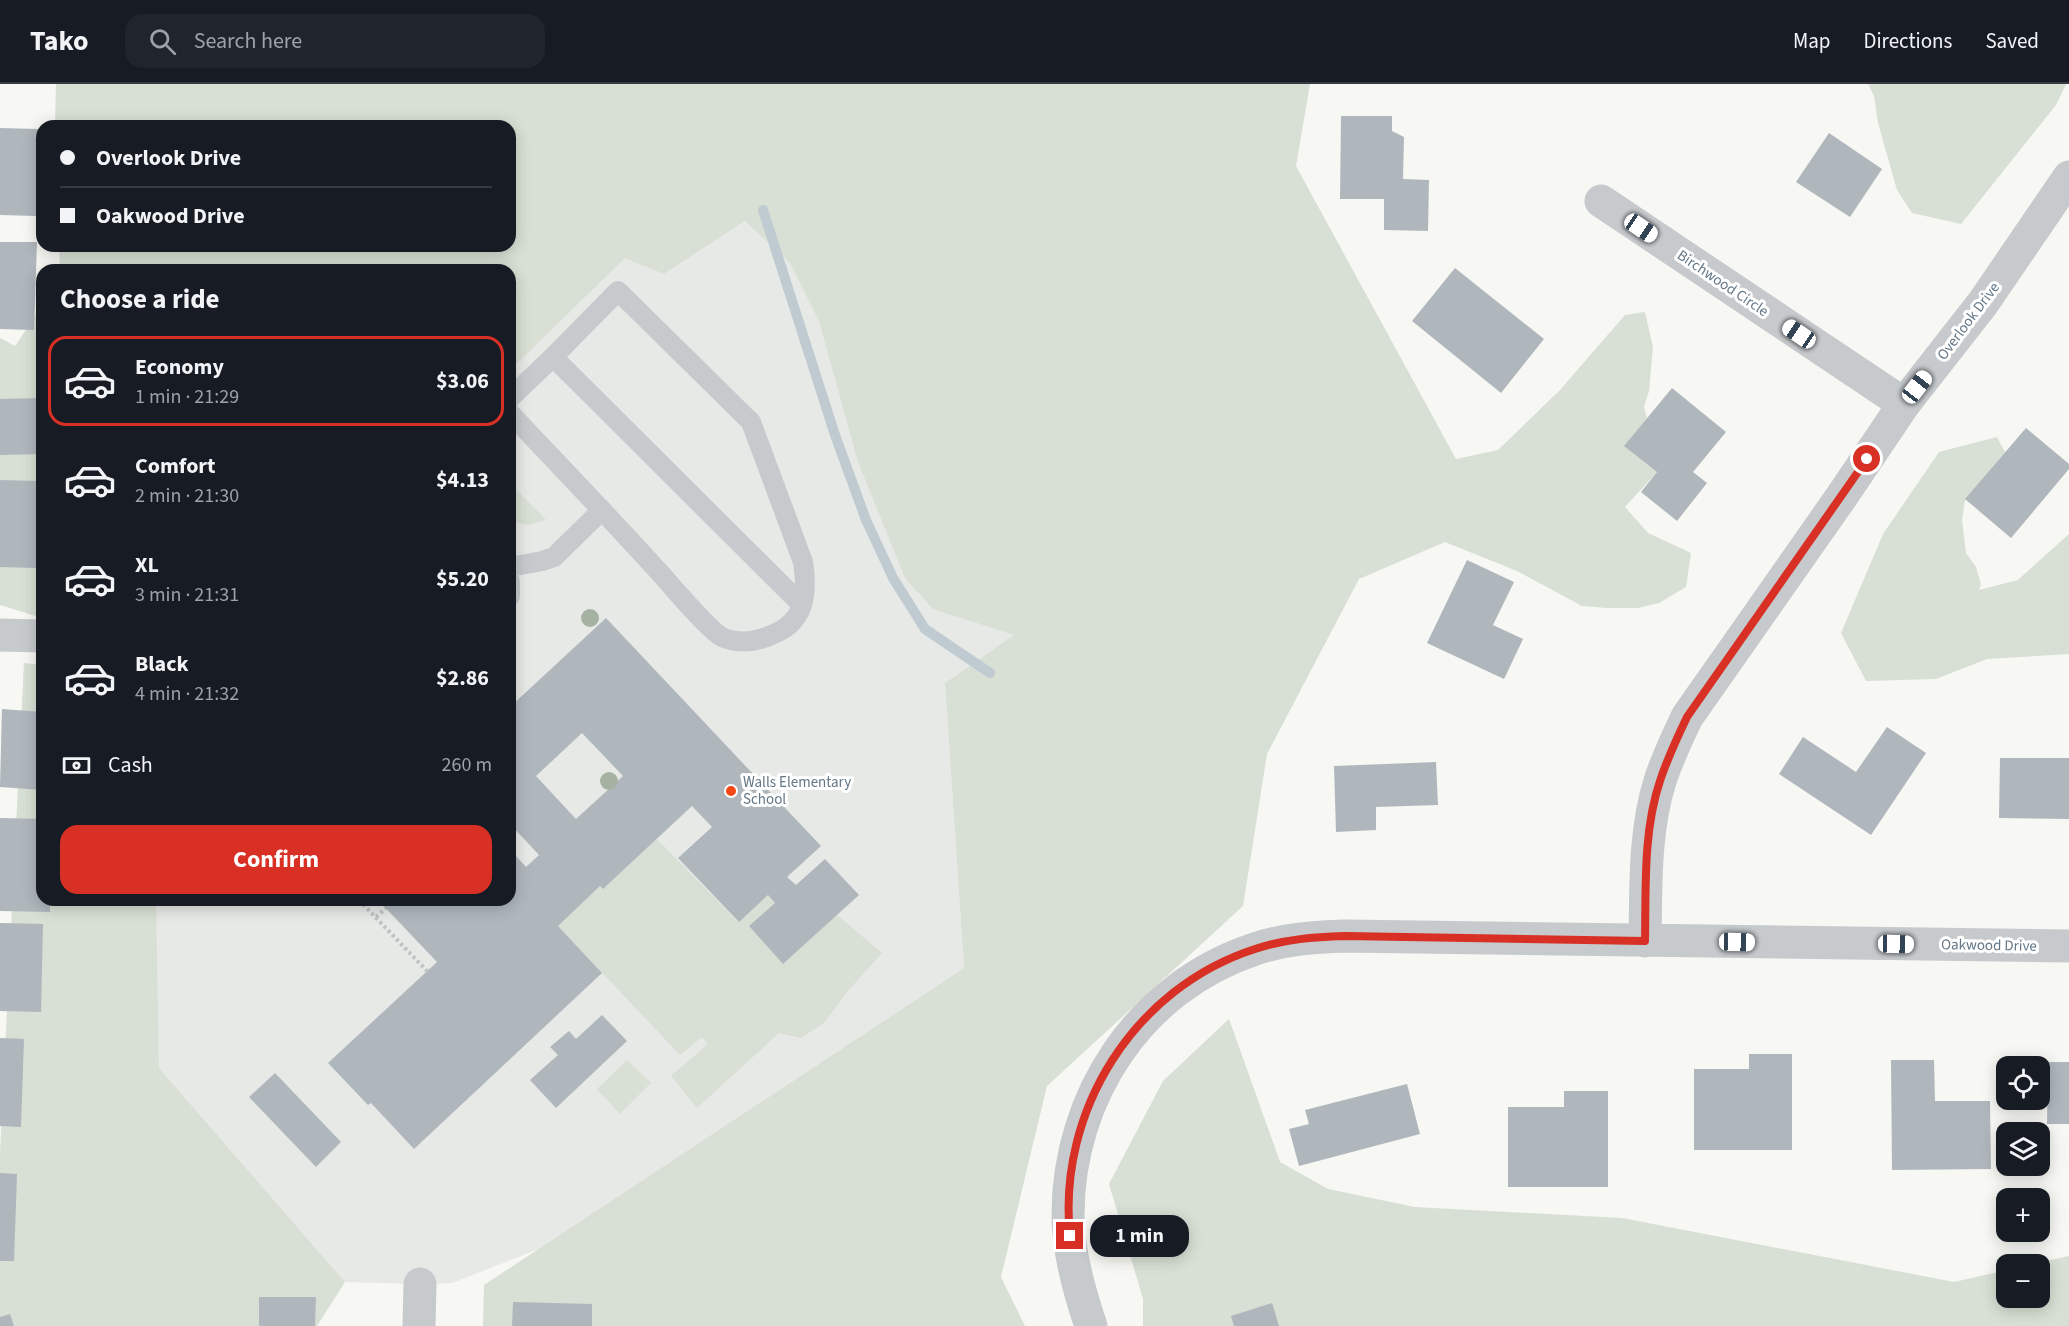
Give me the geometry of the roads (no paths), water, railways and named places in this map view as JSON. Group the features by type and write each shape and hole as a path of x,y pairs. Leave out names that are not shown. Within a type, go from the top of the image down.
{"street":[{"name":"Overlook Drive","path":"1645,941 1651,819 1659,782 1677,737 1694,707 1904,404 1983,303 2069,177"},
{"name":"Birchwood Circle","path":"1601,201 1904,404"},
{"path":"0,635 36,636"},
{"name":"Oakwood Drive","path":"1091,1326 1072,1257 1068,1216 1070,1185 1082,1121 1099,1082 1120,1047 1145,1018 1180,988 1214,967 1255,949 1301,938 1345,936 2069,946"},
{"path":"419,1326 420,1284"}],"lane":[{"path":"516,392 618,291 751,422 803,562 806,583 802,605 793,622 763,639 747,641 723,637 682,597 516,419"},
{"path":"553,357 802,605"},
{"path":"516,566 554,557 602,510"}],"waterway":[{"path":"763,210 835,435 866,520 893,578 925,629 990,673"}],"place":[{"name":"Walls Elementary School","path":"731,791"}]}
